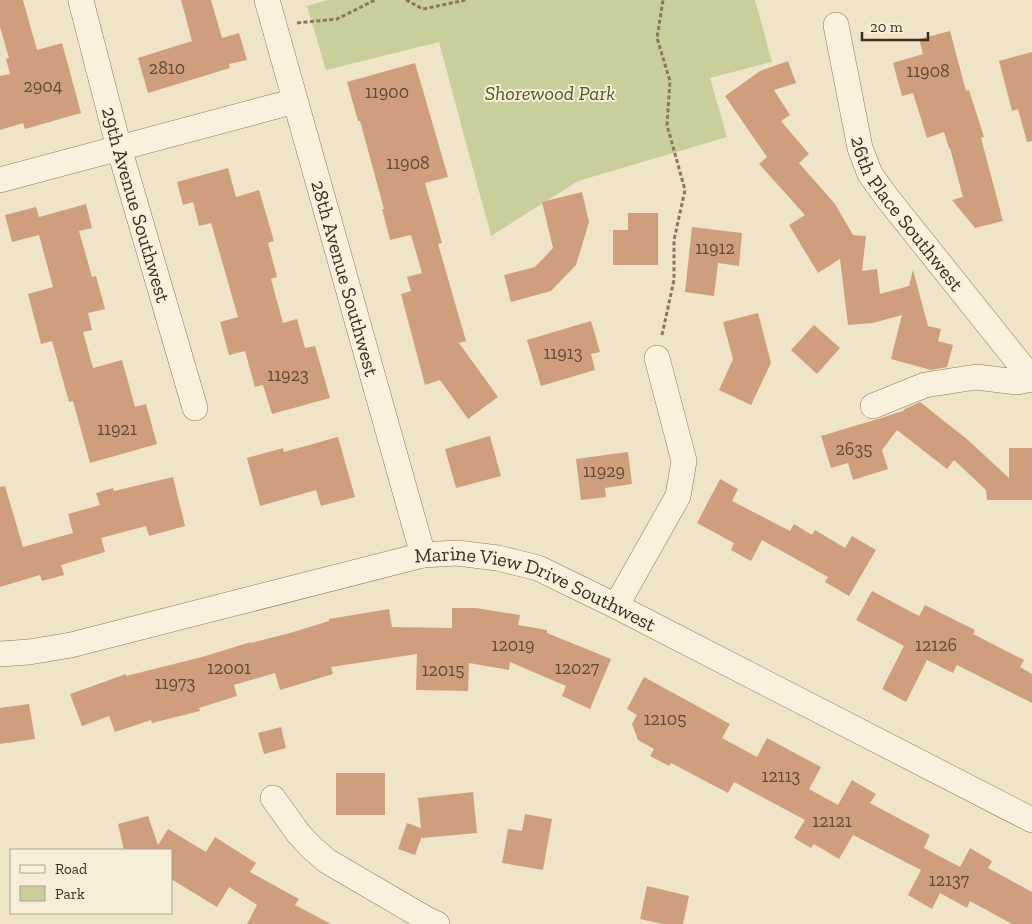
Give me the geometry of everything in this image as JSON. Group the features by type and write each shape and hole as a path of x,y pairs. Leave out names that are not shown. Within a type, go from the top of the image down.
{"street":[{"name":"28th Avenue Southwest","path":"268,0 423,555"},
{"name":"29th Avenue Southwest","path":"81,1 119,148 195,408"},
{"name":"26th Place Southwest","path":"836,24 860,148 870,174 1032,379"},
{"path":"0,180 295,101"},
{"path":"616,606 678,496 684,461 657,358"},
{"path":"874,406 925,385 976,377 1017,382 1032,379"},
{"name":"Marine View Drive Southwest","path":"0,654 29,652 71,645 423,555 457,553 498,558 538,568 616,606 1032,820"},
{"path":"273,798 298,833 327,861 437,924"}],"path":[{"path":"274,24 337,19 375,0"},
{"path":"406,0 423,9 466,0"},
{"path":"657,358 674,280 674,240 685,190 667,125 670,81 657,38 663,0"}],"green space":[{"name":"Shorewood Park","path":"328,0 755,0 772,62 710,78 727,137 578,181 491,236 439,42 326,70 307,6"}],"building":[{"path":"0,0 23,0 37,50 62,43 81,113 25,129 23,123 0,130 0,76 10,74 6,59 9,58 0,27"},
{"path":"181,0 211,0 222,38 239,33 247,60 229,64 230,68 148,93 138,58 192,41"},
{"path":"950,31 966,91 969,90 984,137 981,138 1003,221 975,228 952,200 963,197 944,132 927,138 913,93 902,96 893,63 923,54 919,39"},
{"path":"1032,52 1032,141 1027,142 1018,109 1012,111 999,61"},
{"path":"788,61 796,83 774,90 790,115 781,121 809,154 799,163 835,204 853,235 866,236 862,271 877,269 880,294 909,286 913,270 928,326 941,329 938,341 953,345 947,367 931,370 891,359 902,315 873,323 848,325 840,259 818,273 789,225 805,215 759,164 767,157 725,96 760,71"},
{"path":"415,63 448,177 425,183 442,243 438,244 466,341 459,343 498,397 468,419 440,380 425,385 401,294 411,291 407,277 422,273 411,235 390,240 382,209 384,209 360,121 358,121 347,82"},
{"path":"228,168 236,197 259,190 274,241 268,243 277,277 271,279 283,323 297,319 305,348 315,346 330,398 272,414 263,385 255,387 245,351 229,355 220,322 238,317 211,223 199,226 193,202 183,205 177,182"},
{"path":"582,192 589,222 576,265 551,291 511,302 504,275 535,267 553,248 542,202"},
{"path":"86,204 92,228 79,231 92,277 96,276 105,309 88,313 92,330 83,332 93,368 122,360 135,407 146,404 157,444 90,463 73,401 69,402 52,341 41,344 28,294 53,287 39,235 12,242 5,215 36,207 39,217"},
{"path":"628,213 658,213 658,265 613,265 613,230 628,230"},
{"path":"692,227 742,233 739,266 718,263 714,296 685,292"},
{"path":"758,313 771,363 751,405 719,390 733,359 723,322"},
{"path":"591,321 600,352 591,354 595,370 541,386 527,340"},
{"path":"814,325 840,348 817,374 791,350"},
{"path":"920,402 968,440 1009,478 1009,448 1032,448 1032,500 987,500 986,490 954,460 947,469 897,430 882,450 888,469 853,480 848,463 831,468 821,436 903,411"},
{"path":"490,436 501,476 456,488 445,449"},
{"path":"338,437 355,497 321,506 316,490 260,506 247,458 283,448 284,452"},
{"path":"628,452 632,484 605,488 606,497 581,500 576,459"},
{"path":"173,477 185,526 149,536 146,526 101,538 105,552 61,565 64,575 42,581 40,575 0,587 0,487 5,486 23,547 73,533 68,514 100,505 96,493 113,488 114,491"},
{"path":"720,479 738,489 732,501 790,531 794,524 812,535 815,530 845,548 852,536 876,550 849,596 825,582 828,577 762,540 751,561 731,550 734,543 697,523"},
{"path":"872,591 919,616 925,605 975,630 973,634 1024,660 1020,667 1032,674 1032,703 957,665 953,673 927,660 906,702 882,689 904,646 856,620"},
{"path":"452,608 476,608 520,615 518,625 547,630 547,633 611,659 590,709 562,696 566,686 510,662 509,670 469,663 468,691 416,690 417,654 331,667 333,674 280,690 275,673 234,685 237,696 199,708 200,711 152,723 151,720 115,732 109,716 82,726 70,694 126,674 126,676 202,657 251,642 290,633 329,621 329,619 389,609 392,627 452,628"},
{"path":"644,677 730,724 722,738 757,757 767,738 821,767 809,789 838,805 852,780 876,794 870,803 930,835 924,848 960,867 970,848 992,861 988,868 1032,892 1032,924 1012,924 970,901 967,908 940,893 932,909 908,895 921,870 853,835 839,859 814,844 811,848 794,838 805,820 734,782 728,793 671,763 669,766 650,756 654,749 638,740 632,724 637,715 627,709"},
{"path":"29,704 35,739 0,744 0,708"},
{"path":"281,727 286,748 264,754 258,733"},
{"path":"336,773 385,773 385,815 336,815"},
{"path":"473,792 477,833 422,838 422,836 415,855 398,849 407,823 421,828 418,798"},
{"path":"525,814 552,819 543,870 502,863 508,829 522,831"},
{"path":"148,816 158,845 168,829 206,852 215,837 256,863 250,872 299,899 295,905 331,924 247,924 257,905 229,887 217,907 172,880 172,849 124,849 118,824"},
{"path":"647,886 689,896 683,924 662,924 640,919"}]}
